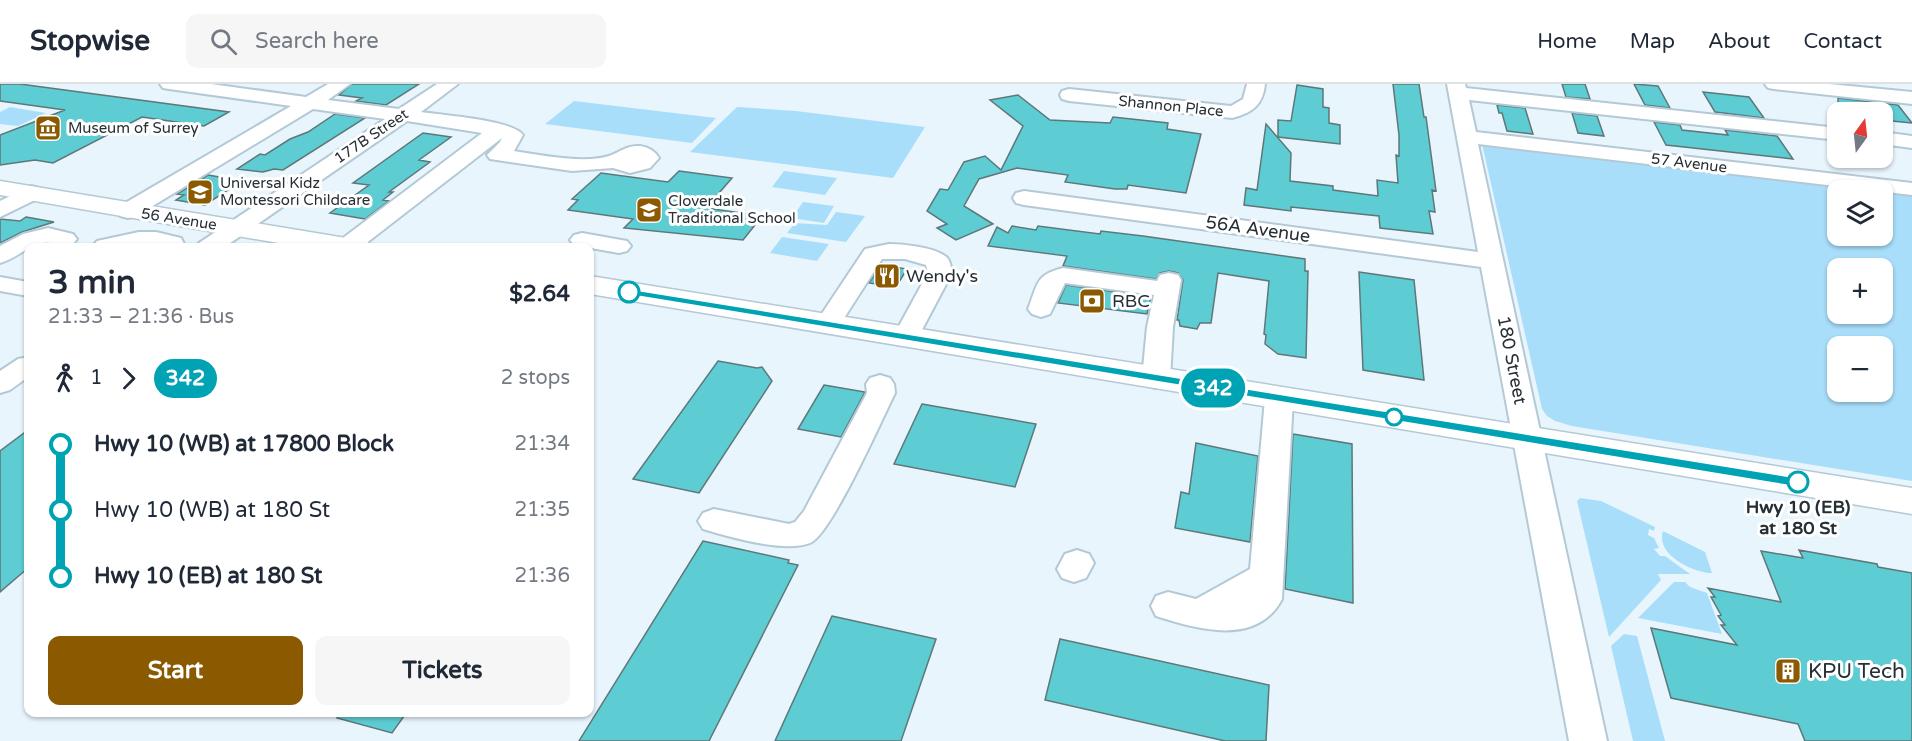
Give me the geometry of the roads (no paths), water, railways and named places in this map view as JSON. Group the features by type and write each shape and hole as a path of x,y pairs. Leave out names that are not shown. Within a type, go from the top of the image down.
{"highway":[{"name":"56 Avenue","path":"0,188 327,243"},
{"path":"594,286 1912,501"}],"street":[{"path":"170,84 403,115 499,130 513,135 509,145 497,155 575,165 618,161"},
{"path":"128,211 307,102 341,84"},
{"name":"177B Street","path":"214,243 449,84"},
{"name":"Shannon Place","path":"1069,95 1232,112 1251,104 1256,84"},
{"path":"1774,84 1912,98"},
{"path":"1457,88 1827,133"},
{"name":"180 Street","path":"1457,88 1588,741"},
{"path":"357,243 499,130"},
{"name":"57 Avenue","path":"1467,137 1912,189"},
{"path":"1893,139 1912,142"},
{"path":"0,210 31,193"},
{"name":"56A Avenue","path":"1024,198 1492,261"},
{"path":"0,256 35,237 51,235 65,239"},
{"path":"117,243 140,237 173,243"},
{"path":"582,240 619,246"},
{"path":"828,324 873,254 885,250 926,256 937,261 940,273 906,337"},
{"path":"1041,309 1052,279 1063,275 1168,285 1160,327 1156,379"},
{"path":"0,284 24,288"},
{"path":"0,384 24,368"},
{"path":"714,521 789,536 798,536 806,532 817,516 881,393 880,384"},
{"path":"1168,606 1201,613 1266,576 1279,399"}],"place":[{"name":"Museum of Surrey","path":"48,128"},
{"name":"Universal Kidz Montessori Childcare","path":"200,192"},
{"name":"Cloverdale Traditional School","path":"649,210"},
{"name":"Wendy's","path":"887,276"},
{"name":"RBC","path":"1092,301"},
{"name":"Hwy 10 (EB) at 180 St","path":"1798,482"},
{"name":"KPU Tech","path":"1788,671"}]}
